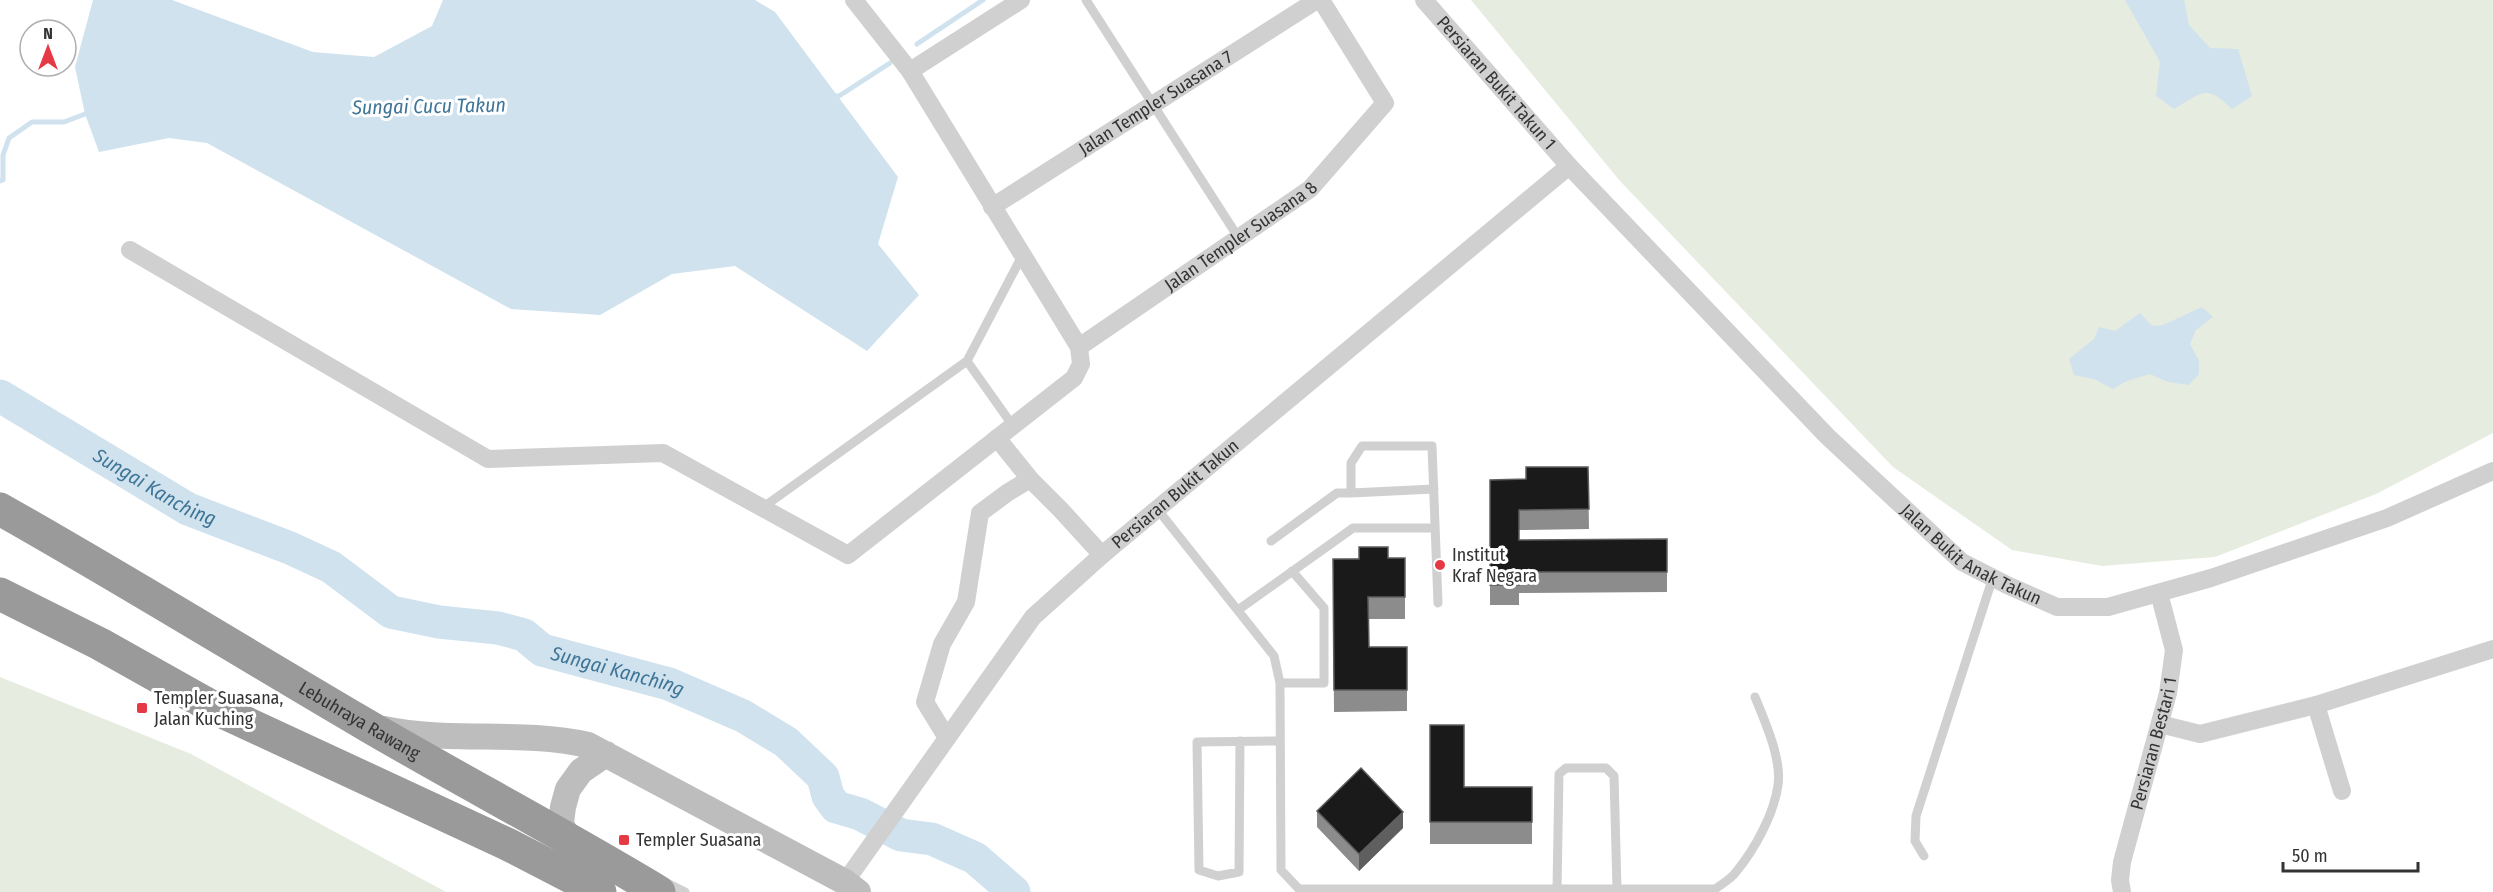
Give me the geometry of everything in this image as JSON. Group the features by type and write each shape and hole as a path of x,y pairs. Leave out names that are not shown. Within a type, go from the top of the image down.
{"highway":[{"name":"Lebuhraya Rawang","path":"0,509 98,564 369,726 567,837 659,892"},
{"path":"0,594 100,644 214,708 507,844 600,892"}],"street":[{"path":"910,71 1022,0"},
{"name":"Jalan Templer Suasana 7","path":"992,207 1319,0"},
{"name":"Jalan Templer Suasana 8","path":"1079,347 1310,189 1385,103 1319,0"},
{"name":"Persiaran Bukit Takun 1","path":"1424,0 1569,166"},
{"path":"130,250 488,459 663,453 848,555 1074,378 1082,364 1079,347 910,71 863,3"},
{"name":"Persiaran Bukit Takun","path":"852,887 861,858 1033,617 1102,555 1569,166"},
{"name":"Jalan Bukit Anak Takun","path":"1569,166 1827,436 1962,562 2057,607 2108,608 2211,578 2387,518 2493,471"},
{"path":"997,438 1029,479 1102,555"},
{"path":"947,738 925,702 942,644 966,602 980,513 1029,479"},
{"name":"Persiaran Bestari 1","path":"2122,892 2120,880 2122,862 2168,693 2174,651 2159,593"},
{"path":"2160,724 2200,734 2316,705 2493,650"},
{"path":"2316,705 2342,791"},
{"path":"369,726 436,737 542,738 588,745 852,887"},
{"path":"567,837 561,823 568,789 581,771 606,754"}],"lane":[{"path":"1086,0 1238,237"},
{"path":"762,508 967,361 1022,256"},
{"path":"967,361 1013,426"},
{"path":"1351,493 1351,463 1362,446 1432,446 1438,603"},
{"path":"1271,542 1337,493 1434,489"},
{"path":"1158,510 1274,656 1280,683 1281,870 1299,889 1715,890 1736,873 1755,843 1771,809 1778,784 1772,736 1755,697"},
{"path":"1238,610 1353,528 1436,528"},
{"path":"1280,683 1324,683 1324,608 1292,571"},
{"path":"1924,856 1915,840 1916,816 1993,577"},
{"path":"1240,741 1239,872 1218,876 1199,870 1197,742 1240,741 1280,741"},
{"path":"1557,889 1559,774 1566,768 1606,768 1614,776 1617,889"},
{"path":"597,855 617,859 685,892"}],"shaded area":[{"path":"1471,0 2493,0 2493,433 2376,494 2215,557 2102,566 2012,550 1893,467 1620,181"},
{"path":"0,677 191,754 446,892 0,892"}],"water":[{"path":"93,0 172,0 313,52 374,57 432,26 443,0 755,0 775,12 898,177 878,244 919,295 867,351 735,266 672,274 600,315 511,309 207,143 169,138 99,152 85,114 77,78 78,56"},
{"path":"2125,0 2184,0 2189,25 2210,48 2238,49 2252,96 2232,109 2216,96 2204,93 2174,109 2156,96 2160,62"},
{"path":"2202,307 2213,317 2196,330 2190,344 2199,361 2199,374 2189,385 2168,382 2150,374 2127,381 2113,389 2094,379 2074,375 2069,359 2094,339 2099,327 2115,331 2140,313 2152,326 2163,325"}],"building":[{"path":"1526,467 1588,467 1589,509 1519,510 1519,540 1667,539 1667,572 1519,572 1519,585 1490,585 1490,480 1526,479"},
{"path":"1359,547 1388,547 1388,558 1405,558 1405,597 1368,597 1369,647 1407,647 1407,690 1334,690 1333,559 1359,559"},
{"path":"1430,725 1464,725 1464,787 1532,787 1532,822 1430,822"},
{"path":"1361,768 1403,812 1359,854 1317,811"}],"waterway":[{"name":"Sungai Cucu Takun","path":"917,44 983,0"},
{"name":"Sungai Cucu Takun","path":"833,96 839,96 890,63"},
{"name":"Sungai Cucu Takun","path":"0,181 3,180 3,155 9,138 32,122 64,122 92,113"},
{"name":"Sungai Kanching","path":"0,396 188,509 290,548 331,567 391,612 439,622 498,628 524,635 542,650 669,684 743,716 786,742 823,777 828,796 836,807 860,814 901,835 932,839 975,858 1014,892"}],"place":[{"name":"Institut Kraf Negara","path":"1440,565"},
{"name":"Templer Suasana, Jalan Kuching","path":"142,708"},
{"name":"Templer Suasana","path":"624,840"}]}
